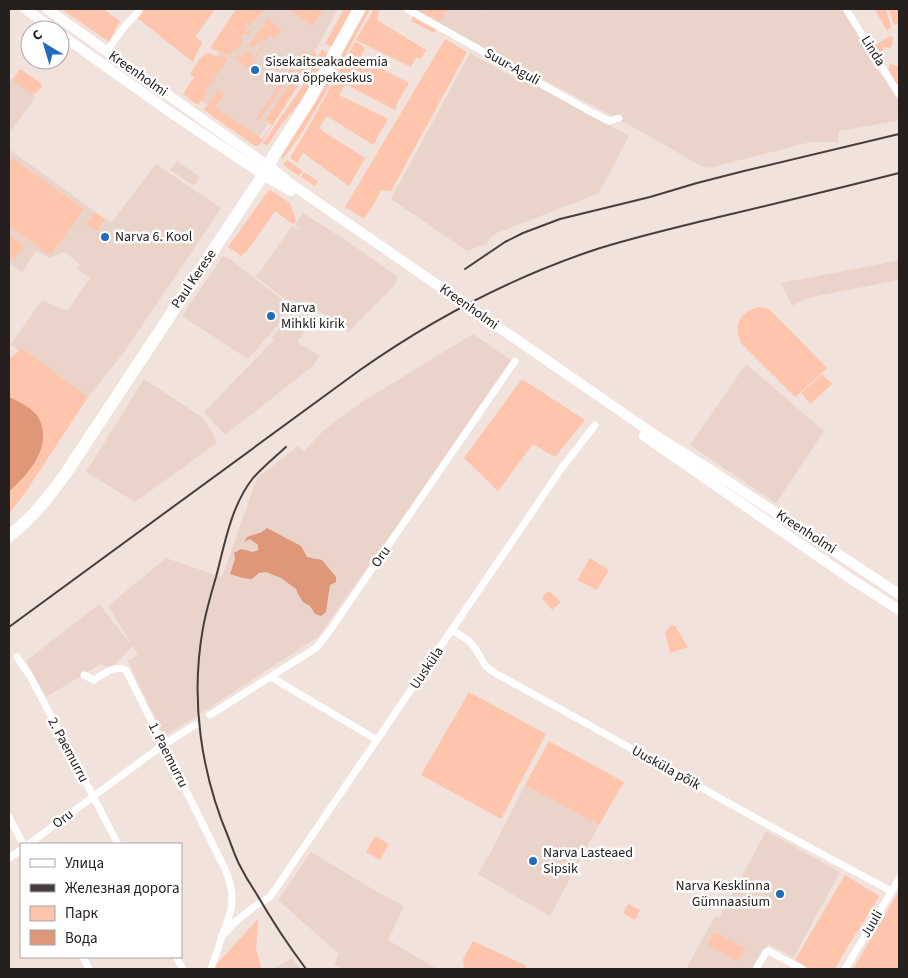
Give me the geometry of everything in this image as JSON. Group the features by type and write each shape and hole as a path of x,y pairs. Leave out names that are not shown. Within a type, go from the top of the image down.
{"highway":[{"name":"Paul Kerese","path":"9,536 38,510 53,491 266,170 308,102 359,9"}],"main road":[{"path":"25,9 41,20"},
{"name":"Kreenholmi","path":"47,9 266,170 287,188 356,233 845,575 899,610"},
{"name":"Kreenholmi","path":"70,41 166,110 266,170"},
{"name":"Kreenholmi","path":"564,377 706,467 899,594"},
{"path":"845,575 852,563"}],"street":[{"path":"106,52 125,26 139,11 138,9"},
{"name":"Suur-Aguli","path":"407,9 593,113 609,121 619,118"},
{"name":"Linda","path":"846,9 899,94"},
{"name":"Oru","path":"210,715 316,648 516,361"},
{"name":"Uusküla","path":"222,937 234,923 270,897 536,505 594,425"},
{"name":"Uusküla põik","path":"452,630 468,641 485,665 493,672 813,850 891,891"},
{"name":"2. Paemurru","path":"16,657 30,676 117,843"},
{"name":"1. Paemurru","path":"84,675 94,680 114,668 126,670 226,871 233,901 222,937"},
{"path":"271,677 377,740"},
{"name":"Oru","path":"30,843 163,745 194,725"},
{"path":"9,817 22,843"},
{"path":"9,858 20,851"},
{"name":"Juuli","path":"845,969 899,879"},
{"path":"212,969 222,937"},
{"path":"756,969 766,952 769,951 802,969"},
{"path":"83,958 89,969"},
{"path":"177,958 183,969"}],"shaded area":[{"name":"Sisekaitseakadeemia Narva õppekeskus","path":"249,9 338,9 318,46 256,142 191,93"},
{"path":"410,9 487,9 483,17 488,9 841,9 864,41 862,42 877,64 875,66 899,101 899,119 839,131 838,142 811,142 709,168 699,165 633,127"},
{"path":"470,53 629,136 599,193 497,233 486,244 467,251 391,199"},
{"path":"9,78 36,97 9,133"},
{"name":"Narva 6. Kool","path":"9,149 111,223 156,164 221,208 125,351 88,397 10,345 42,300 67,311 90,278 77,269 80,265 65,252 49,258 36,251 22,272 9,263"},
{"path":"177,161 200,177 194,186 170,170"},
{"path":"303,213 398,277 395,285 348,332 304,300 302,303 313,310 299,327 305,332 297,342 320,356 312,367 225,435 204,412 274,340 271,338 297,308 256,277 292,226 303,232 295,225"},
{"path":"899,254 899,280 807,298 792,306 781,283 896,261"},
{"path":"223,256 230,259 293,308 248,359 182,316"},
{"path":"473,334 514,362 318,637 164,737 128,661 138,654 133,646 111,668 101,664 46,697 26,661 99,604 131,644 108,606 166,558 222,577 257,478 298,446 304,451 324,430 365,400"},
{"path":"746,364 824,431 776,503 690,445"},
{"path":"144,379 203,418 217,443 135,502 86,472"},
{"name":"Narva Lasteaed Sipsik","path":"525,785 599,825 550,916 478,874"},
{"name":"Narva Kesklinna Gümnaasium","path":"766,831 840,872 794,957 768,944 754,969 686,969 715,916 719,918"},
{"path":"311,852 404,906 388,940 437,969 343,969 334,964 339,954 278,900"},
{"path":"292,958 301,969 274,969 277,967"}],"green space":[{"path":"61,9 103,9 120,21 109,42"},
{"path":"140,9 215,9 195,37 202,42 193,62 137,18"},
{"path":"236,9 265,9 252,24 249,26 247,22 246,29 251,31 248,35 244,33 241,38 243,40 237,49 235,48 230,55 222,54 210,48"},
{"path":"288,9 324,9 312,26"},
{"path":"344,9 353,9 334,45 325,44"},
{"path":"367,9 370,9 323,97 301,134 283,159 281,157 317,100"},
{"path":"374,9 379,9 377,20 426,50 421,59 416,57 411,67 356,40"},
{"path":"416,9 448,9 440,21"},
{"path":"889,9 899,9 899,23 895,25"},
{"path":"875,10 886,10 891,26 887,31"},
{"path":"413,17 436,30 434,33 411,21"},
{"path":"268,19 282,29 274,39 268,36 265,40 249,49 247,48"},
{"path":"890,36 893,38 892,46 889,48 884,47 882,55 885,56 881,61 872,47"},
{"path":"445,39 467,52 391,191 381,190 364,219 345,207"},
{"path":"355,42 365,48 360,58 409,83 395,110 345,84 339,95 388,119 373,145 327,116 320,126 321,130 365,158 349,186 303,153 297,163 290,158"},
{"path":"264,43 266,43 248,69 235,59 237,55 239,57 249,51 253,53 251,56 254,58"},
{"path":"322,49 328,54 300,102 267,146 263,143 302,87"},
{"path":"312,50 317,54 306,73 263,140 258,146 255,146 204,110 218,90 224,95 215,107 262,139 272,125 265,120"},
{"path":"303,51 306,53 259,120 256,119"},
{"path":"207,53 217,57 228,58 204,94 206,95 199,104 196,104 183,94 194,77 190,74 200,58"},
{"path":"890,64 899,66 899,72 897,73 899,82 896,85 887,70"},
{"path":"20,69 41,83 42,87 32,94 12,80"},
{"path":"13,159 84,209 51,254 9,226 9,165"},
{"path":"287,160 303,171 299,176 283,165"},
{"path":"304,172 318,181 315,186 301,177"},
{"path":"270,190 290,203 296,221 293,224 275,211 247,251 241,256 228,247"},
{"path":"94,212 105,219 97,231 86,224"},
{"path":"9,235 24,245 14,259 9,256"},
{"path":"758,307 769,309 827,368 795,397 741,343 738,331 739,321 746,312"},
{"path":"22,348 88,397 9,514 9,359"},
{"path":"822,374 832,384 810,404 801,393"},
{"path":"522,379 585,420 555,457 533,444 498,491 464,458"},
{"path":"590,558 609,570 597,590 577,580"},
{"path":"549,591 561,602 552,610 542,598"},
{"path":"672,625 675,626 688,647 670,653 665,632"},
{"path":"469,692 546,734 501,819 421,775"},
{"path":"549,741 624,782 599,825 525,785"},
{"path":"375,836 389,844 380,860 366,852"},
{"path":"845,875 879,896 835,969 810,969 795,960"},
{"path":"899,891 899,969 853,969"},
{"path":"628,904 640,910 635,920 623,913"},
{"path":"258,919 256,949 262,969 212,969"},
{"path":"714,932 745,948 738,961 707,945"},
{"path":"473,941 527,966 525,969 464,969 463,959"}],"water":[{"path":"9,397 35,413 41,423 43,434 37,459 9,492"},
{"path":"267,528 301,546 307,557 322,560 336,577 336,582 330,585 326,612 321,616 315,614 310,606 303,602 296,589 281,578 266,572 259,573 252,579 230,574 235,559 234,553 241,549 253,552 258,550 258,545 250,539 244,542 247,537 262,532"}],"railway":[{"path":"465,269 505,242 560,219 744,171 899,134"},
{"path":"9,627 360,370 415,334 471,302 530,274 607,246 899,173"},
{"path":"286,447 253,478 239,500 234,513 203,628 199,655 198,709 205,762 211,788 236,858 274,922 306,969"}],"place":[{"name":"Sisekaitseakadeemia Narva õppekeskus","path":"255,70"},
{"name":"Narva 6. Kool","path":"105,237"},
{"name":"Narva Mihkli kirik","path":"271,316"},
{"name":"Narva Lasteaed Sipsik","path":"533,861"},
{"name":"Narva Kesklinna Gümnaasium","path":"780,894"}]}
